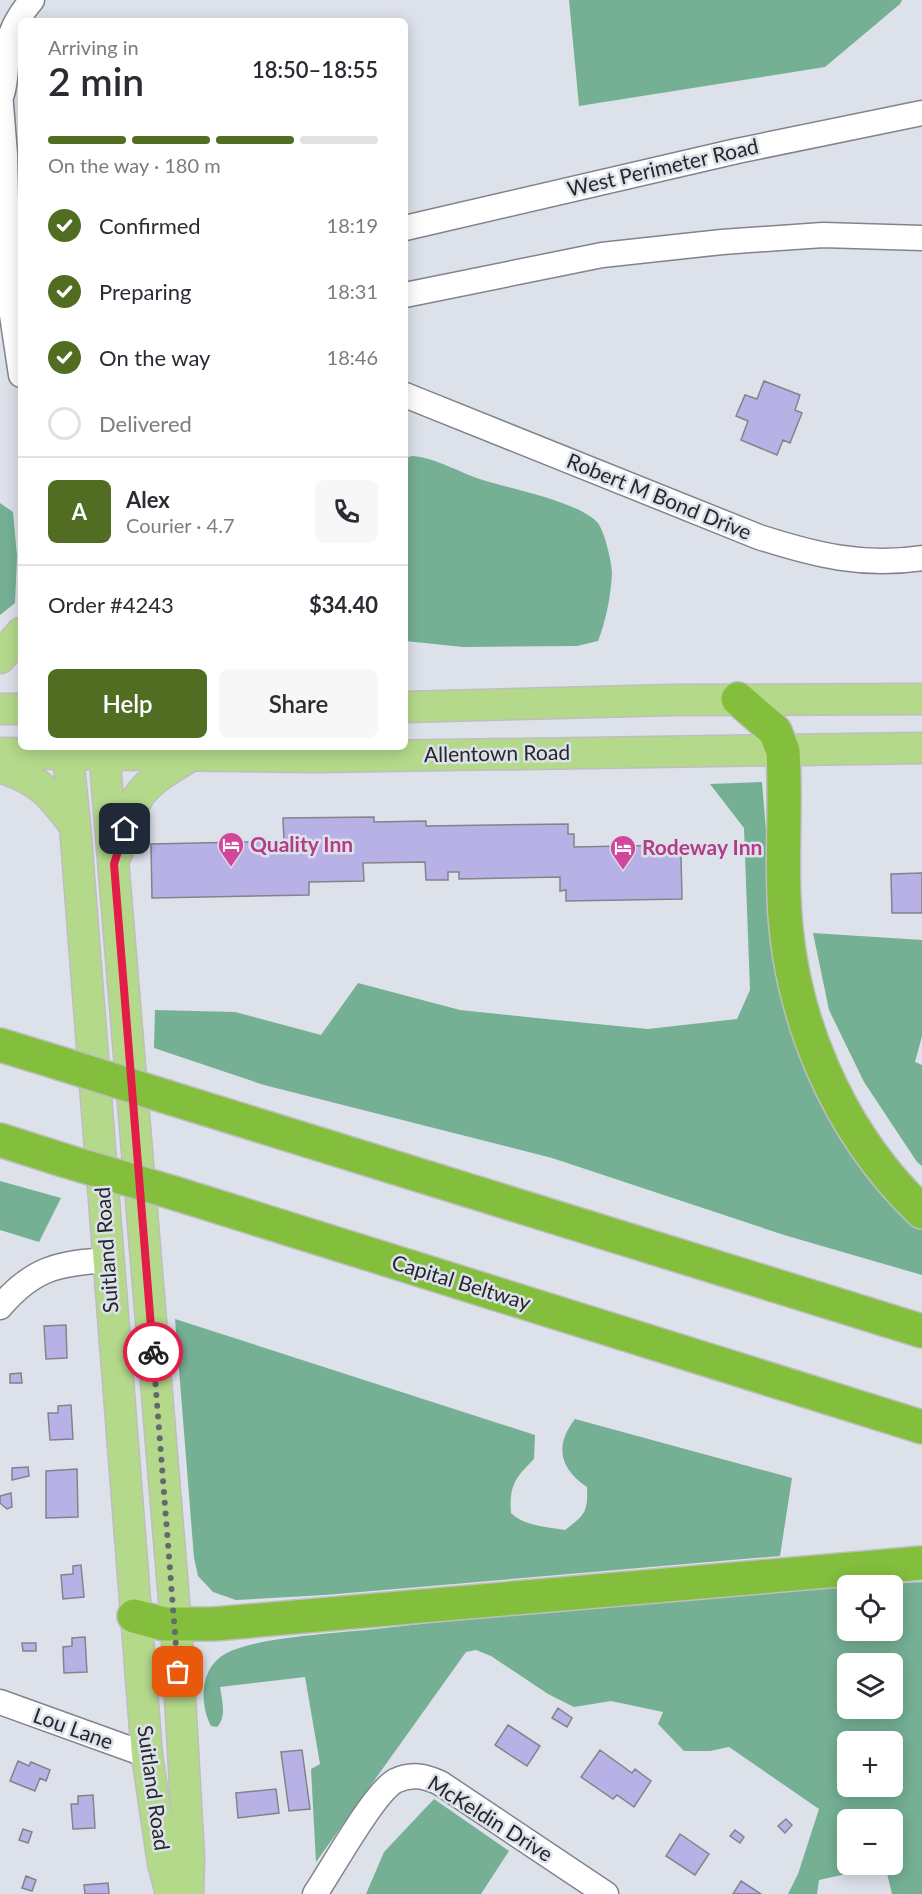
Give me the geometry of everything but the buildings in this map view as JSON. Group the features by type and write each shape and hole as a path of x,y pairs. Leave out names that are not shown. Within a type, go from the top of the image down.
{"highway":[{"path":"738,699 775,731 783,751 785,922 802,1010 823,1070 852,1125 886,1173 922,1212"},
{"path":"0,1045 922,1331"},
{"name":"Capital Beltway","path":"0,1140 922,1427"},
{"path":"134,1616 176,1624 214,1624 922,1563"}],"main road":[{"path":"0,658 18,637"},
{"path":"408,707 738,699 922,699"},
{"path":"0,709 18,709"},
{"name":"Allentown Road","path":"0,753 106,750 315,757 922,748"},
{"name":"Suitland Road","path":"67,750 75,826 134,1616 147,1755 163,1863 171,1894"},
{"name":"Suitland Road","path":"106,750 176,1624 189,1858 188,1894"},
{"path":"114,864 131,811 143,790 151,782 194,754"},
{"path":"0,767 24,775 42,786 75,826"}],"street":[{"path":"0,10 37,6"},
{"path":"28,18 37,6"},
{"path":"18,31 8,44 7,80 1,93 8,288 18,357"},
{"name":"West Perimeter Road","path":"408,227 737,151 922,113"},
{"path":"408,294 602,255 722,242 823,235 922,237"},
{"name":"Robert M Bond Drive","path":"408,396 759,537 809,554 876,562 922,558"},
{"path":"0,1307 19,1287 42,1271 65,1264 108,1260"},
{"name":"Lou Lane","path":"0,1702 147,1755"},
{"name":"McKeldin Drive","path":"315,1894 380,1794 395,1782 409,1776 425,1776 440,1783 606,1894"}],"green space":[{"path":"569,0 902,0 825,67 579,106"},
{"path":"408,457 422,457 477,478 561,502 597,522 607,546 612,573 608,608 598,641 577,646 463,647 408,641"},
{"path":"0,503 13,512 17,556 15,603 0,615"},
{"path":"762,782 769,866 772,954 793,1027 922,1222 922,1275 784,1235 552,1158 264,1085 154,1048 155,1010 235,1012 321,1035 358,983 460,1010 648,1029 737,1019 750,990 744,828 710,784"},
{"path":"813,933 922,940 922,1036 915,1062 922,1065 922,1166 917,1162 864,1082 829,1010"},
{"path":"0,1181 61,1198 39,1242 0,1230"},
{"path":"175,1319 535,1435 534,1459 522,1472 512,1489 511,1513 522,1521 536,1525 565,1530 581,1516 586,1508 587,1487 571,1473 566,1465 562,1448 568,1429 575,1419 792,1478 780,1556 325,1595 236,1600 213,1592 198,1576 194,1558"},
{"path":"922,1582 922,1894 892,1894 887,1875 903,1875 903,1809 837,1809 837,1875 842,1875 819,1880 817,1894 788,1894 798,1874 819,1809 729,1747 710,1751 684,1751 658,1724 663,1712 611,1701 574,1707 548,1694 491,1656 476,1650 466,1652 316,1862 311,1769 320,1764 305,1677 220,1687 223,1713 220,1723 217,1727 211,1726 207,1717 204,1687 211,1668 225,1654 256,1643 494,1616 837,1588 837,1641 903,1641 903,1583"},
{"path":"434,1799 509,1851 481,1894 366,1894 384,1852"}],"way so far":[{"path":"153,1352 178,1672"}],"place":[{"name":"Quality Inn","path":"231,868"},
{"name":"Rodeway Inn","path":"623,871"}],"route":[{"path":"125,829 114,864 153,1352"}]}
